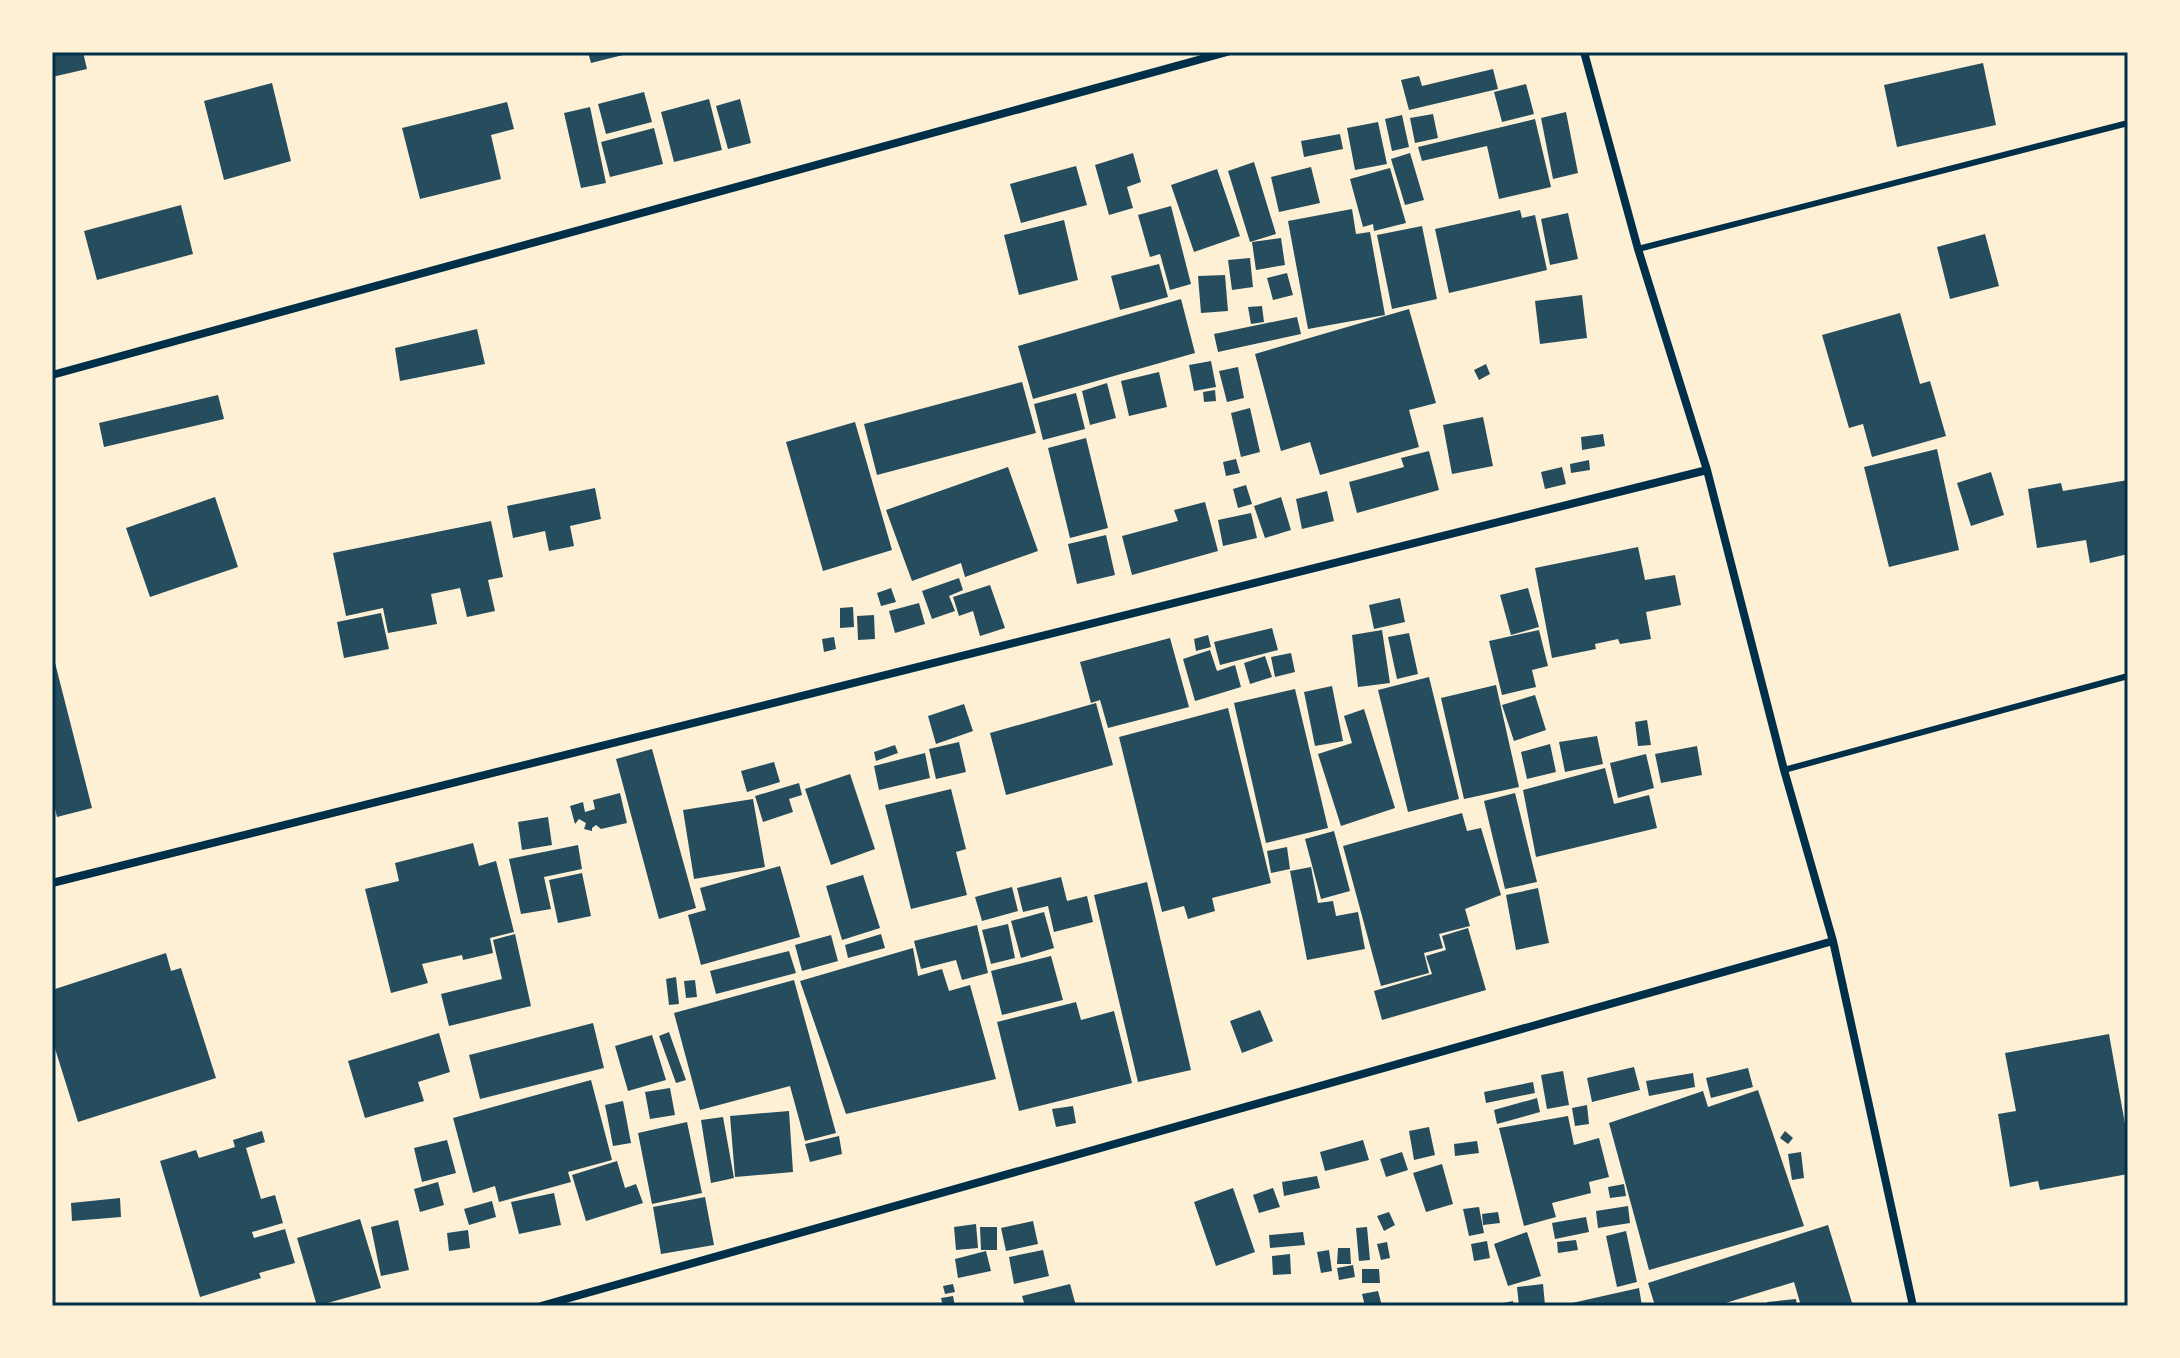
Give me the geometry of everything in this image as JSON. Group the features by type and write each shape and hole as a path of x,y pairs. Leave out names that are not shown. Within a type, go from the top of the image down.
{"street":[{"path":"52,375 1227,52"},
{"path":"1584,52 1638,249 1707,470 1784,770 1833,941 1913,1306"},
{"path":"52,883 1707,470"},
{"path":"541,1306 1833,941"}],"lane":[{"path":"1638,249 2128,123"},
{"path":"1784,770 2128,676"}],"building":[{"path":"52,52 83,52 87,69 52,77"},
{"path":"588,52 631,52 631,53 591,63"},
{"path":"1983,63 1996,125 1897,147 1884,85"},
{"path":"1493,69 1498,89 1409,110 1401,80 1419,76 1422,86"},
{"path":"272,83 291,161 224,180 204,101"},
{"path":"1526,84 1534,114 1502,122 1494,92"},
{"path":"644,92 652,122 606,134 598,104"},
{"path":"709,99 722,150 674,162 661,112"},
{"path":"740,99 751,143 728,149 716,106"},
{"path":"507,102 514,129 491,135 501,179 420,199 402,128"},
{"path":"590,107 606,183 581,188 564,113"},
{"path":"1566,112 1578,173 1553,179 1541,118"},
{"path":"1433,114 1438,138 1415,143 1410,118"},
{"path":"1402,115 1409,147 1392,151 1385,119"},
{"path":"1535,119 1551,187 1499,199 1487,146 1422,161 1418,147"},
{"path":"1378,122 1387,164 1355,170 1347,128"},
{"path":"654,128 663,164 610,177 601,142"},
{"path":"1340,134 1343,149 1304,157 1301,141"},
{"path":"1133,153 1141,182 1127,187 1133,208 1109,215 1095,165"},
{"path":"1410,153 1424,200 1405,205 1391,159"},
{"path":"1254,162 1276,234 1250,242 1228,171"},
{"path":"1076,166 1087,205 1021,223 1010,184"},
{"path":"1311,167 1320,203 1279,212 1271,177"},
{"path":"1390,168 1406,223 1374,231 1373,224 1363,227 1350,179"},
{"path":"1217,169 1240,236 1194,252 1171,185"},
{"path":"181,205 193,254 97,280 84,231"},
{"path":"1171,206 1191,284 1170,290 1160,254 1150,257 1138,215"},
{"path":"1352,209 1356,234 1370,232 1385,315 1308,329 1288,221"},
{"path":"1520,210 1522,218 1535,215 1547,270 1449,293 1435,229"},
{"path":"1568,213 1578,259 1550,265 1541,219"},
{"path":"1064,220 1078,280 1019,295 1004,235"},
{"path":"1422,226 1437,299 1392,309 1377,235"},
{"path":"1985,234 1999,286 1950,299 1937,247"},
{"path":"1281,238 1285,265 1256,270 1252,242"},
{"path":"1250,258 1253,287 1232,290 1228,260"},
{"path":"1159,264 1168,297 1120,310 1111,276"},
{"path":"1287,273 1293,295 1273,300 1267,278"},
{"path":"1225,275 1228,311 1201,313 1198,276"},
{"path":"1582,295 1587,338 1540,344 1535,301"},
{"path":"1181,299 1195,353 1033,399 1018,346"},
{"path":"1262,306 1264,322 1251,324 1248,307"},
{"path":"1409,309 1436,403 1409,410 1419,447 1320,475 1310,442 1281,451 1255,354"},
{"path":"1900,313 1920,384 1930,381 1946,436 1872,457 1863,424 1849,428 1822,335"},
{"path":"1297,317 1301,334 1218,352 1214,334"},
{"path":"477,329 485,364 400,381 395,348"},
{"path":"1211,361 1216,387 1194,391 1189,365"},
{"path":"1486,364 1490,374 1479,380 1474,370"},
{"path":"1238,367 1244,398 1227,402 1219,371"},
{"path":"1159,372 1167,407 1129,416 1121,381"},
{"path":"1022,382 1036,433 877,475 864,424"},
{"path":"1107,383 1116,418 1090,425 1082,391"},
{"path":"1215,390 1216,401 1204,402 1203,392"},
{"path":"1076,393 1085,429 1043,440 1034,404"},
{"path":"218,395 224,419 104,447 99,423"},
{"path":"1250,408 1260,452 1241,457 1231,413"},
{"path":"1483,417 1493,466 1452,474 1443,425"},
{"path":"855,422 892,550 823,571 786,442"},
{"path":"1603,434 1605,446 1582,450 1581,437"},
{"path":"1086,438 1108,528 1070,538 1048,448"},
{"path":"1937,449 1959,550 1889,567 1864,467"},
{"path":"1429,451 1439,490 1357,513 1349,482 1404,467 1401,458"},
{"path":"1236,459 1240,473 1226,476 1223,462"},
{"path":"1589,460 1590,470 1571,473 1570,464"},
{"path":"1008,467 1038,551 965,577 961,563 912,581 886,510"},
{"path":"1562,467 1566,484 1545,489 1541,472"},
{"path":"1991,472 2004,515 1971,526 1957,483"},
{"path":"2128,480 2128,554 2090,563 2086,540 2037,548 2028,489 2061,483 2063,491"},
{"path":"1246,485 1252,504 1238,508 1233,489"},
{"path":"595,488 601,519 570,526 574,546 549,551 545,531 513,538 507,506"},
{"path":"1327,491 1334,521 1302,529 1296,499"},
{"path":"215,497 238,567 150,597 126,528"},
{"path":"1281,497 1291,530 1265,538 1254,506"},
{"path":"1205,502 1218,551 1132,575 1122,536 1178,521 1174,510"},
{"path":"1251,513 1257,538 1223,546 1218,520"},
{"path":"491,521 503,577 488,580 495,611 467,617 460,588 431,594 437,624 388,633 383,608 346,616 333,553"},
{"path":"1106,535 1115,575 1077,584 1068,544"},
{"path":"1638,547 1645,580 1675,575 1681,605 1646,612 1651,639 1620,644 1618,639 1595,644 1596,649 1552,658 1535,568"},
{"path":"959,578 963,590 949,596 955,611 932,619 922,591"},
{"path":"990,585 1005,628 980,636 973,611 959,616 953,597"},
{"path":"891,588 896,602 881,606 877,593"},
{"path":"1528,588 1539,627 1511,635 1500,595"},
{"path":"1400,598 1405,622 1374,629 1369,605"},
{"path":"919,603 925,624 895,633 889,611"},
{"path":"853,607 854,627 840,628 840,608"},
{"path":"381,613 389,649 344,658 337,622"},
{"path":"874,615 875,639 858,640 857,616"},
{"path":"1272,628 1278,650 1220,665 1214,642"},
{"path":"1382,630 1390,683 1358,687 1352,635"},
{"path":"1539,630 1548,666 1532,670 1536,687 1502,695 1489,641"},
{"path":"1409,633 1418,674 1397,679 1388,637"},
{"path":"1208,635 1211,647 1196,651 1194,639"},
{"path":"834,637 836,649 824,652 822,639"},
{"path":"1170,638 1189,707 1108,728 1100,700 1091,703 1080,662"},
{"path":"1210,650 1217,671 1235,665 1241,687 1195,701 1183,659"},
{"path":"52,651 92,808 57,817 52,795"},
{"path":"1291,653 1295,672 1275,677 1271,657"},
{"path":"1265,656 1272,677 1250,684 1244,663"},
{"path":"1429,677 1459,799 1408,812 1378,690"},
{"path":"1496,685 1519,787 1464,799 1441,698"},
{"path":"1332,686 1343,741 1315,746 1304,692"},
{"path":"1295,689 1328,828 1266,843 1234,703"},
{"path":"1535,695 1546,730 1514,741 1502,705"},
{"path":"1096,703 1113,765 1006,795 990,733"},
{"path":"964,704 973,731 936,744 928,716"},
{"path":"1228,708 1271,883 1212,898 1215,911 1188,919 1184,906 1162,912 1119,737"},
{"path":"1364,709 1395,808 1341,826 1318,754 1352,743 1344,716"},
{"path":"1647,720 1651,745 1638,746 1635,722"},
{"path":"1597,736 1603,764 1565,772 1559,742"},
{"path":"959,742 966,772 936,779 929,749"},
{"path":"1550,744 1556,772 1527,779 1521,752"},
{"path":"895,745 898,753 876,761 874,752"},
{"path":"1697,746 1702,775 1661,783 1655,754"},
{"path":"652,749 696,908 659,919 616,759"},
{"path":"925,753 930,778 879,790 874,766"},
{"path":"1646,754 1654,788 1618,798 1610,763"},
{"path":"774,762 780,782 747,792 741,771"},
{"path":"1605,768 1614,804 1649,795 1657,828 1536,857 1523,790"},
{"path":"850,774 875,849 831,865 805,789"},
{"path":"799,783 802,795 789,799 793,812 763,822 755,796"},
{"path":"951,789 966,849 956,852 967,895 911,909 885,805"},
{"path":"620,793 627,823 601,829 596,825 592,831 584,829 586,823 579,819 575,824 570,806 583,802 585,812 595,809 593,800"},
{"path":"1515,793 1537,882 1505,889 1484,801"},
{"path":"753,799 765,867 694,879 683,810"},
{"path":"1462,813 1467,831 1481,828 1501,895 1465,909 1470,926 1439,934 1443,948 1424,953 1429,973 1381,986 1343,846"},
{"path":"548,817 552,845 522,850 518,822"},
{"path":"1334,831 1350,891 1321,899 1305,839"},
{"path":"473,843 479,866 496,861 514,932 490,938 493,953 463,960 462,955 422,964 428,983 391,993 365,889 399,881 395,863"},
{"path":"578,845 582,869 544,877 551,909 521,914 509,859"},
{"path":"1287,847 1290,869 1271,873 1267,851"},
{"path":"780,866 800,937 701,965 688,915 706,910 700,888"},
{"path":"1311,867 1318,903 1333,901 1336,916 1358,912 1365,949 1307,960 1290,871"},
{"path":"582,873 591,916 558,923 549,880"},
{"path":"863,875 880,928 842,940 826,886"},
{"path":"1061,877 1067,901 1087,896 1093,922 1054,932 1048,906 1023,912 1017,888"},
{"path":"1147,882 1191,1070 1138,1082 1094,895"},
{"path":"1012,887 1018,911 982,921 975,897"},
{"path":"1538,888 1549,943 1516,950 1506,895"},
{"path":"1044,912 1054,948 1021,958 1011,921"},
{"path":"1008,924 1015,958 991,964 982,930"},
{"path":"977,925 988,973 962,980 956,960 921,969 914,941"},
{"path":"1468,928 1486,990 1382,1020 1374,991 1432,974 1426,956 1446,950 1442,936"},
{"path":"515,934 531,1006 449,1026 441,994 502,979 493,940"},
{"path":"881,934 885,948 848,958 845,945"},
{"path":"831,935 838,961 802,971 795,945"},
{"path":"913,948 918,976 942,969 949,991 970,985 996,1079 846,1114 800,981"},
{"path":"789,951 796,973 716,994 710,971"},
{"path":"166,953 171,971 181,968 216,1078 78,1122 52,1039 52,990"},
{"path":"1051,956 1063,1000 1002,1015 991,971"},
{"path":"676,977 679,1004 669,1005 666,979"},
{"path":"695,980 697,997 686,998 684,981"},
{"path":"794,980 836,1133 805,1141 790,1086 700,1110 674,1013"},
{"path":"1076,1002 1081,1020 1114,1011 1132,1083 1019,1111 997,1022"},
{"path":"1260,1010 1273,1041 1242,1053 1230,1021"},
{"path":"593,1023 604,1068 480,1099 469,1055"},
{"path":"669,1032 686,1080 676,1083 659,1036"},
{"path":"439,1033 450,1072 418,1082 424,1101 365,1118 348,1061"},
{"path":"2109,1034 2128,1141 2128,1174 2040,1190 2038,1181 2010,1187 1998,1114 2016,1111 2005,1053"},
{"path":"652,1035 666,1080 628,1091 615,1046"},
{"path":"1634,1067 1640,1090 1592,1102 1587,1078"},
{"path":"1748,1068 1753,1087 1711,1098 1706,1078"},
{"path":"1563,1071 1569,1105 1547,1109 1541,1075"},
{"path":"1693,1073 1695,1087 1649,1096 1646,1081"},
{"path":"591,1080 612,1160 568,1172 571,1182 499,1202 495,1186 473,1193 453,1118"},
{"path":"1533,1082 1535,1093 1486,1103 1484,1092"},
{"path":"670,1088 675,1115 650,1119 645,1092"},
{"path":"1758,1090 1804,1226 1649,1270 1609,1123 1703,1091 1708,1107"},
{"path":"1537,1098 1540,1112 1497,1124 1494,1110"},
{"path":"623,1101 631,1143 613,1146 605,1105"},
{"path":"1587,1105 1589,1124 1575,1126 1572,1108"},
{"path":"1073,1106 1076,1123 1056,1127 1052,1109"},
{"path":"789,1111 793,1172 735,1177 730,1116"},
{"path":"1568,1116 1574,1145 1599,1138 1609,1177 1589,1182 1591,1193 1552,1203 1556,1217 1524,1226 1499,1128"},
{"path":"723,1117 734,1178 711,1183 701,1120"},
{"path":"687,1122 702,1193 652,1204 638,1133"},
{"path":"1429,1127 1435,1155 1414,1160 1409,1131"},
{"path":"262,1131 265,1142 246,1148 261,1199 275,1195 283,1223 252,1232 254,1238 285,1229 295,1263 259,1273 261,1278 200,1297 160,1161 196,1150 199,1158 235,1147 233,1140"},
{"path":"1785,1131 1793,1138 1788,1144 1780,1138"},
{"path":"839,1136 842,1154 810,1162 805,1144"},
{"path":"447,1140 456,1173 422,1182 414,1148"},
{"path":"1363,1140 1369,1160 1325,1171 1320,1152"},
{"path":"1477,1141 1479,1153 1455,1156 1454,1144"},
{"path":"1402,1152 1408,1170 1386,1177 1380,1159"},
{"path":"1801,1152 1804,1178 1792,1180 1788,1154"},
{"path":"617,1161 625,1188 636,1184 643,1203 586,1221 572,1175"},
{"path":"1442,1164 1453,1204 1426,1212 1413,1173"},
{"path":"1317,1176 1320,1188 1284,1196 1282,1182"},
{"path":"438,1182 444,1205 420,1212 414,1189"},
{"path":"1624,1184 1626,1196 1610,1198 1608,1187"},
{"path":"1233,1188 1255,1252 1216,1266 1194,1202"},
{"path":"1273,1188 1280,1207 1259,1213 1253,1195"},
{"path":"554,1193 561,1225 519,1234 511,1202"},
{"path":"705,1197 714,1245 661,1254 653,1207"},
{"path":"120,1198 121,1217 72,1221 71,1203"},
{"path":"492,1201 496,1217 469,1225 464,1209"},
{"path":"1628,1206 1630,1223 1598,1228 1596,1211"},
{"path":"1479,1207 1484,1233 1469,1236 1463,1209"},
{"path":"1389,1212 1395,1225 1384,1231 1377,1216"},
{"path":"1498,1212 1500,1223 1483,1225 1482,1214"},
{"path":"1586,1217 1589,1232 1555,1239 1552,1223"},
{"path":"360,1219 381,1288 317,1306 297,1238"},
{"path":"398,1220 409,1270 381,1276 371,1227"},
{"path":"1033,1221 1038,1244 1006,1251 1001,1228"},
{"path":"976,1224 978,1248 956,1250 954,1227"},
{"path":"1828,1225 1853,1306 1801,1306 1794,1282 1716,1306 1655,1306 1648,1283"},
{"path":"980,1227 997,1227 997,1250 981,1250"},
{"path":"1367,1227 1370,1260 1359,1261 1356,1228"},
{"path":"468,1230 470,1248 449,1251 447,1233"},
{"path":"1626,1231 1637,1282 1617,1287 1606,1236"},
{"path":"1303,1232 1305,1245 1270,1248 1269,1235"},
{"path":"1527,1232 1541,1276 1508,1286 1494,1244"},
{"path":"1576,1240 1578,1250 1558,1253 1557,1242"},
{"path":"1487,1241 1490,1258 1474,1261 1471,1244"},
{"path":"1387,1242 1390,1258 1381,1260 1377,1244"},
{"path":"1338,1248 1350,1248 1351,1264 1337,1264"},
{"path":"1043,1250 1049,1276 1014,1284 1009,1257"},
{"path":"1329,1250 1332,1271 1321,1273 1317,1252"},
{"path":"986,1251 991,1271 958,1278 955,1259"},
{"path":"1290,1254 1291,1274 1273,1275 1272,1256"},
{"path":"1353,1265 1355,1277 1339,1280 1337,1268"},
{"path":"1362,1269 1379,1269 1380,1283 1362,1283"},
{"path":"953,1284 955,1292 945,1294 943,1286"},
{"path":"1070,1284 1076,1306 1025,1306 1022,1296"},
{"path":"1543,1284 1545,1305 1519,1306 1517,1287"},
{"path":"1639,1288 1642,1306 1563,1306 1563,1305"},
{"path":"1378,1291 1382,1306 1365,1306 1362,1294"},
{"path":"953,1296 955,1306 943,1306 941,1298"},
{"path":"1796,1299 1797,1306 1767,1306 1767,1302"},
{"path":"1513,1301 1514,1306 1494,1306 1494,1305"}]}
